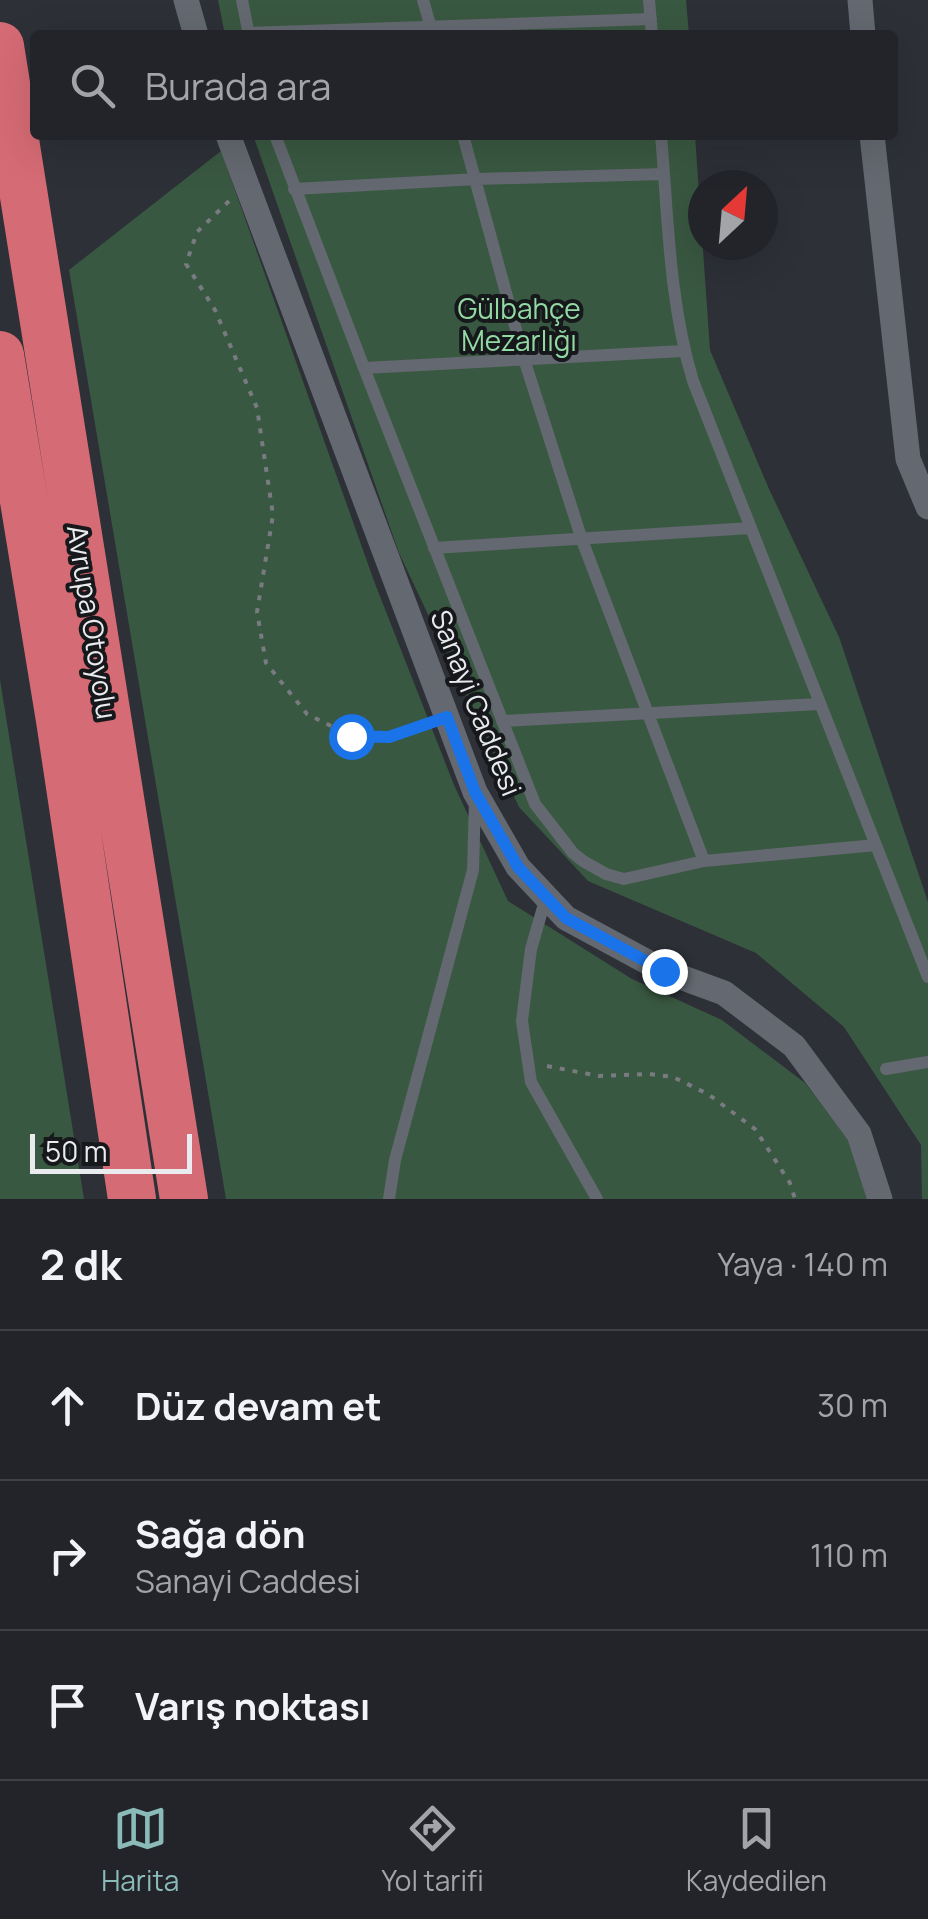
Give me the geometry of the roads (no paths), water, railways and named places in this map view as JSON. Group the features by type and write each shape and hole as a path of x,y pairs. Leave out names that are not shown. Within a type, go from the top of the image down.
{"highway":[{"name":"Avrupa Otoyolu","path":"0,46 184,1199"},
{"name":"Avrupa Otoyolu","path":"0,355 132,1199"}],"street":[{"path":"186,0 195,30"},
{"path":"860,0 863,30"},
{"name":"Sanayi Caddesi","path":"230,140 475,792 518,867 566,918 664,971 724,993 794,1046 859,1134 880,1199"},
{"path":"873,140 908,459 928,507"}],"lane":[{"path":"242,0 248,30"},
{"path":"423,0 431,30 651,18"},
{"path":"649,0 652,30"},
{"path":"277,140 535,804 573,853 606,874 624,879 704,861 876,844"},
{"path":"465,140 524,359 582,540 704,861"},
{"path":"661,140 676,309 693,381 928,977"},
{"path":"294,189 664,174"},
{"path":"364,368 684,351"},
{"path":"434,548 751,528"},
{"path":"502,721 820,704"},
{"path":"389,1199 395,1160 472,870 475,792"},
{"path":"546,897 531,949 522,1022 531,1082 596,1199"},
{"path":"886,1069 928,1062"}],"park label":[{"name":"Gülbahçe Mezarlığı","path":"519,325"}]}
